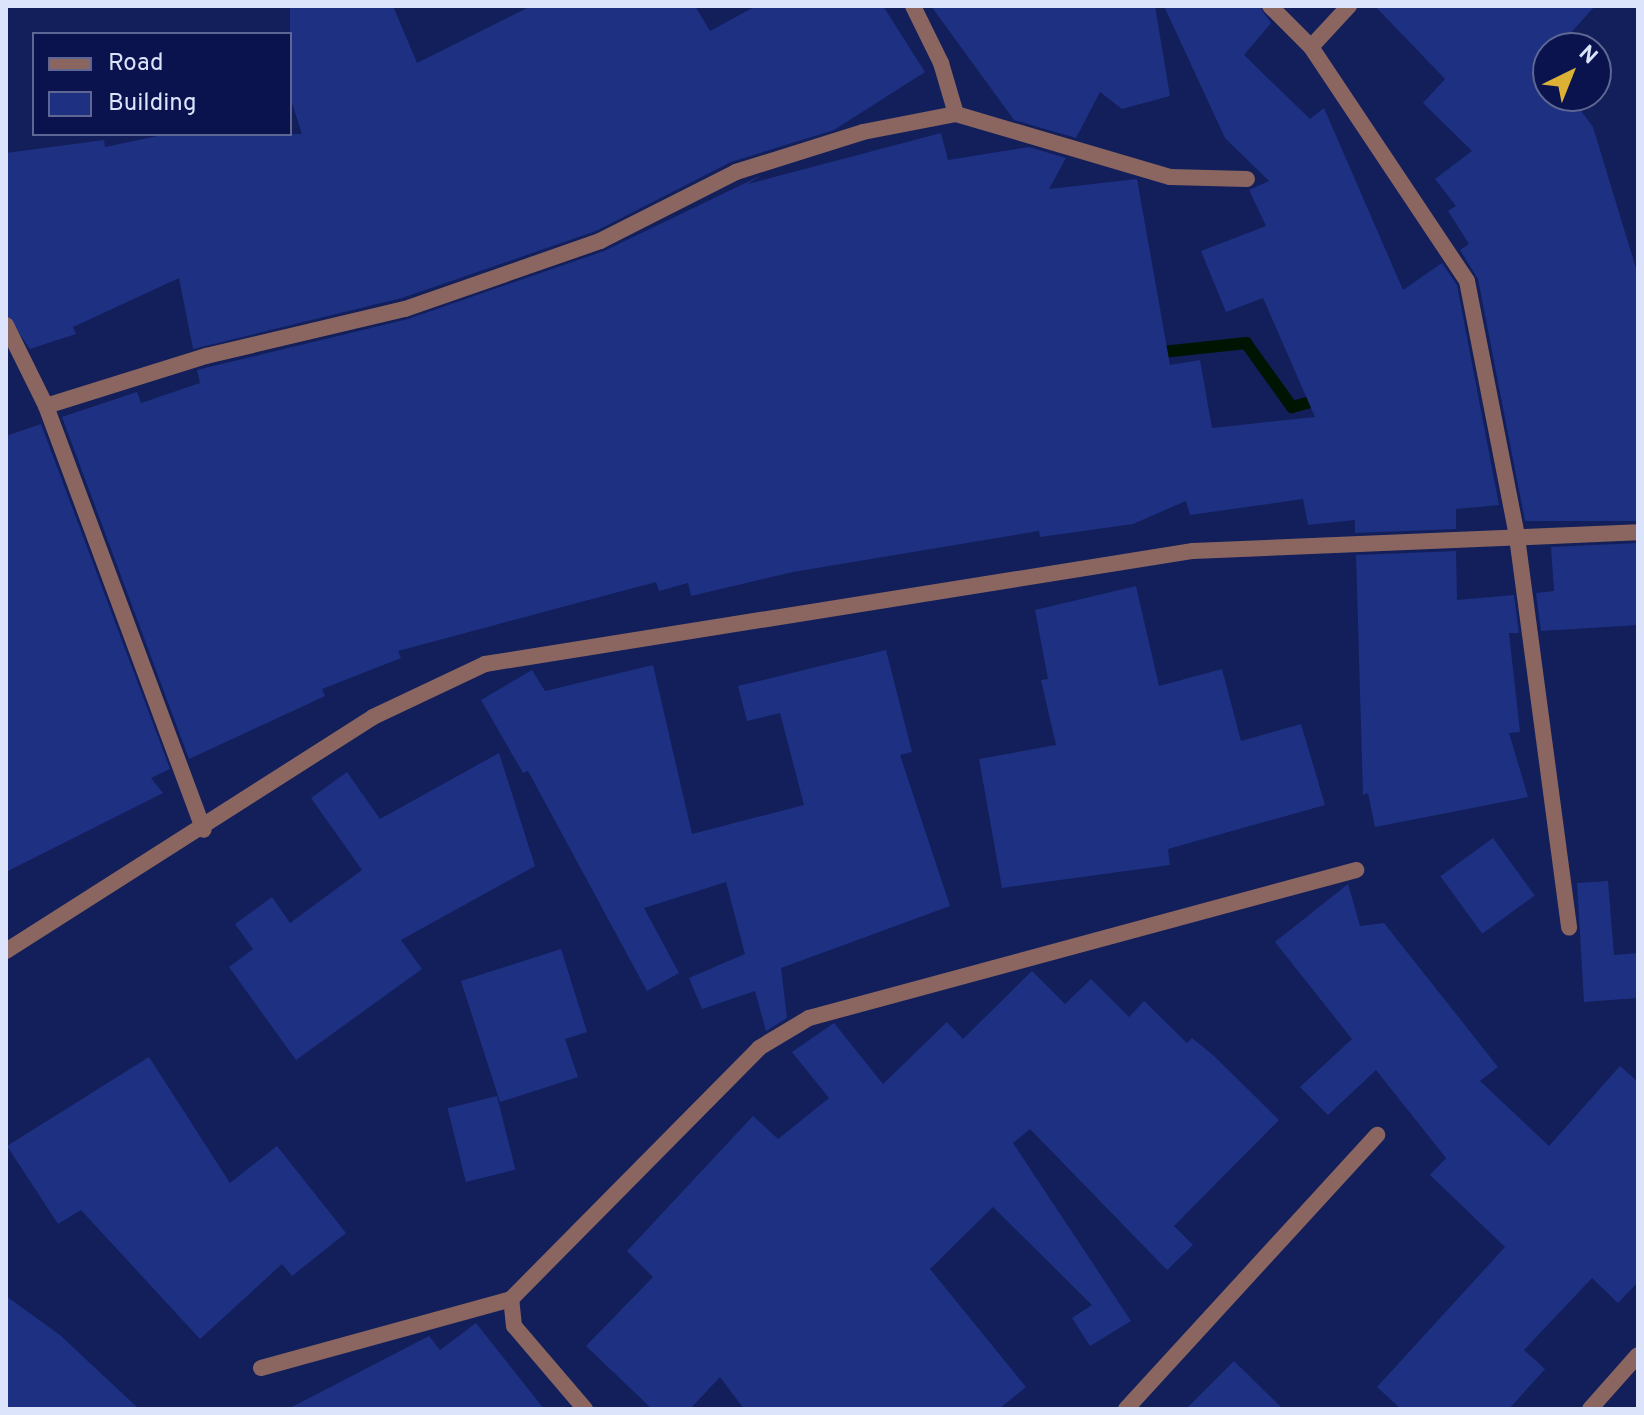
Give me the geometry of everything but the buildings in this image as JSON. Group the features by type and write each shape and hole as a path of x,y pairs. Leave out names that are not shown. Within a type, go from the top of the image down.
{"street":[{"path":"913,6 941,63 956,114"},
{"path":"1270,6 1311,47 1467,281 1491,384 1517,537 1569,928"},
{"path":"1311,47 1349,6"},
{"path":"46,406 206,356 405,309 600,241 736,172 863,132 956,114 1170,177 1247,179"},
{"path":"6,325 46,406 204,830"},
{"path":"6,951 204,830 373,717 485,664 1193,551 1638,532"},
{"path":"261,1368 511,1299 759,1048 809,1018 1356,870"},
{"path":"1126,1409 1377,1135"},
{"path":"511,1299 514,1326 585,1409"},
{"path":"1590,1409 1638,1355"}],"waterway":[{"path":"1153,353 1246,343 1292,407 1322,399"}]}
